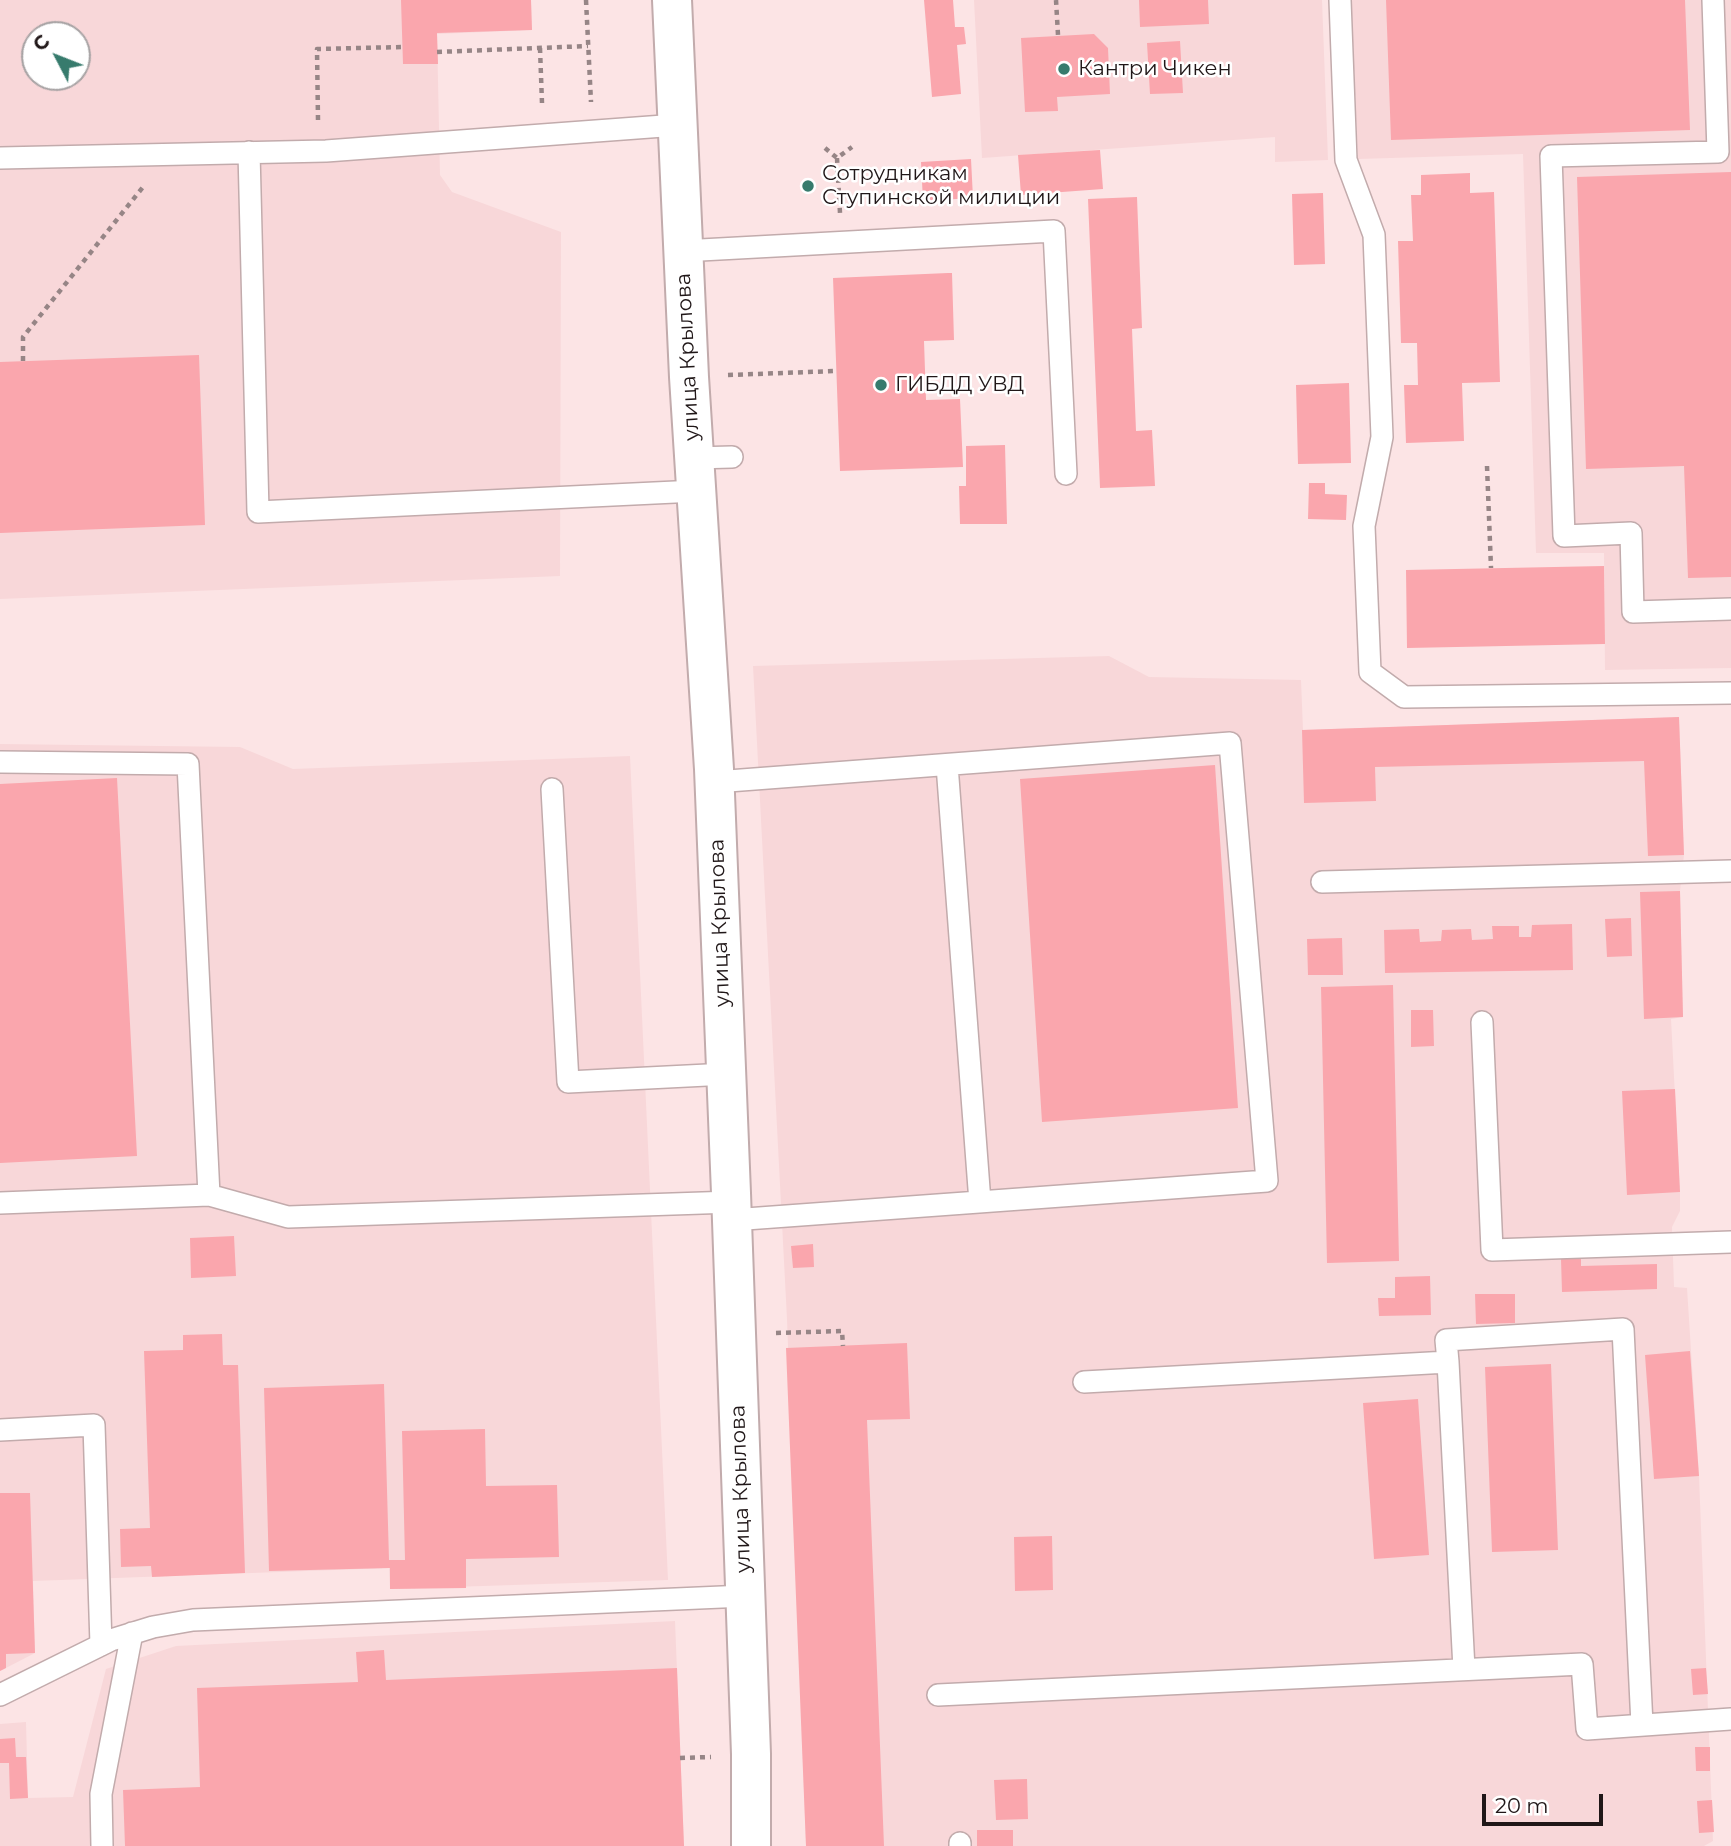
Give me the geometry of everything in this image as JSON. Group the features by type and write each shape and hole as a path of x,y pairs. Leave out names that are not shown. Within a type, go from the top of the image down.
{"street":[{"name":"улица Крылова","path":"672,0 682,251 715,782 732,1211 751,1846"}],"lane":[{"path":"1339,0 1346,160 1374,236 1382,437 1364,526 1370,672 1404,697 1731,693"},
{"path":"1713,0 1723,61 1718,152 1551,156 1564,536 1631,533 1633,612 1731,609"},
{"path":"0,158 318,151 677,125"},
{"path":"249,152 258,512 695,475 732,457"},
{"path":"682,251 1054,231 1066,474"},
{"path":"0,1203 209,1195 288,1217 732,1211 980,1202 1267,1181 1230,743 715,782"},
{"path":"0,762 188,764 209,1195"},
{"path":"947,765 980,1202"},
{"path":"551,789 568,1082 727,1074"},
{"path":"1322,882 1731,871"},
{"path":"1482,1022 1492,1250 1731,1242"},
{"path":"1464,1669 1446,1340 1623,1329 1642,1725"},
{"path":"1084,1382 1448,1362"},
{"path":"0,1430 94,1425 101,1645"},
{"path":"0,1695 101,1645 132,1633 194,1620 745,1596"},
{"path":"102,1846 101,1794 132,1633"},
{"path":"939,1695 1582,1664 1587,1729 1731,1719"}],"path":[{"path":"586,0 592,131"},
{"path":"1056,0 1058,35"},
{"path":"437,52 588,46"},
{"path":"318,151 317,49 402,47"},
{"path":"540,48 544,135"},
{"path":"836,158 852,147"},
{"path":"825,148 836,158 842,243"},
{"path":"23,361 23,337 170,154"},
{"path":"689,377 836,371"},
{"path":"1487,466 1491,568"},
{"path":"787,1334 842,1331 843,1346"},
{"path":"680,1758 714,1757"}],"shaded area":[{"path":"0,0 531,0 532,30 437,34 440,175 452,192 561,232 560,576 0,599"},
{"path":"974,0 1322,0 1328,160 1275,162 1275,137 982,158"},
{"path":"1351,0 1731,0 1731,668 1605,670 1604,553 1536,553 1523,154 1358,159"},
{"path":"1109,656 1149,677 1301,680 1303,730 1679,717 1684,855 1680,891 1683,1017 1671,1019 1680,1192 1680,1211 1672,1227 1674,1287 1687,1288 1699,1476 1713,1841 1704,1846 806,1846 787,1319 753,666"},
{"path":"0,744 240,747 293,769 630,756 668,1580 390,1589 389,1568 33,1581 35,1653 0,1671"},
{"path":"675,1621 684,1846 0,1846 0,1724 26,1722 28,1798 73,1797 106,1669 176,1646"}],"building":[{"path":"401,0 531,0 532,30 437,33 438,64 403,64"},
{"path":"924,0 953,0 955,27 964,27 966,44 957,45 961,94 932,97"},
{"path":"1139,0 1208,0 1209,24 1140,27"},
{"path":"1386,0 1685,0 1690,130 1391,140"},
{"path":"1094,34 1108,48 1110,94 1057,97 1058,111 1025,112 1021,38"},
{"path":"1180,41 1183,93 1150,94 1147,43"},
{"path":"1100,150 1103,189 1021,195 1018,155"},
{"path":"971,159 973,198 923,201 921,162"},
{"path":"1731,172 1731,577 1688,578 1684,466 1586,469 1577,177"},
{"path":"1470,173 1470,193 1494,192 1500,382 1462,383 1464,441 1406,443 1404,385 1418,385 1417,343 1401,343 1398,241 1413,241 1411,195 1421,195 1421,175"},
{"path":"1323,193 1325,264 1294,265 1292,194"},
{"path":"1137,197 1142,328 1132,329 1136,431 1152,430 1155,486 1100,488 1088,199"},
{"name":"ГИБДД УВД","path":"952,273 954,340 924,341 926,400 960,399 963,467 840,471 833,278"},
{"path":"199,355 205,525 0,533 0,362"},
{"path":"1349,383 1351,463 1298,464 1296,385"},
{"path":"1005,445 1007,524 960,524 959,486 966,486 966,446"},
{"path":"1309,483 1325,483 1325,494 1347,495 1346,520 1308,519"},
{"path":"1604,566 1605,644 1407,648 1406,570"},
{"path":"1679,717 1684,855 1648,856 1644,761 1375,767 1376,801 1304,803 1302,730"},
{"path":"1215,765 1238,1108 1042,1122 1020,779"},
{"path":"117,778 137,1156 0,1163 0,784"},
{"path":"1680,891 1683,1017 1644,1019 1640,892"},
{"path":"1631,918 1632,956 1607,957 1605,919"},
{"path":"1572,924 1573,970 1385,973 1384,930 1419,929 1420,942 1441,941 1442,930 1471,929 1472,940 1493,939 1492,926 1519,926 1519,937 1531,937 1532,925"},
{"path":"1342,938 1343,975 1308,975 1307,939"},
{"path":"1393,985 1399,1261 1327,1263 1321,987"},
{"path":"1411,1010 1433,1010 1434,1046 1411,1047"},
{"path":"1675,1089 1680,1192 1627,1195 1622,1091"},
{"path":"234,1236 236,1276 191,1278 190,1238"},
{"path":"813,1244 814,1267 793,1268 791,1246"},
{"path":"1581,1258 1581,1266 1657,1264 1657,1289 1562,1292 1561,1259"},
{"path":"1430,1276 1431,1315 1379,1316 1378,1298 1395,1298 1395,1277"},
{"path":"1475,1294 1515,1294 1515,1323 1476,1324"},
{"path":"222,1334 223,1365 238,1365 245,1573 152,1577 151,1566 121,1567 120,1529 150,1528 144,1351 183,1350 183,1335"},
{"path":"907,1343 910,1419 867,1420 884,1846 806,1846 786,1348"},
{"path":"1690,1351 1699,1476 1654,1479 1645,1355"},
{"path":"1551,1364 1558,1550 1492,1552 1485,1367"},
{"path":"384,1384 389,1560 405,1560 402,1431 485,1429 486,1486 557,1485 559,1557 466,1559 466,1588 390,1589 390,1568 269,1571 264,1388"},
{"path":"1418,1399 1429,1555 1374,1559 1363,1403"},
{"path":"0,1493 30,1493 35,1653 6,1654 6,1668 0,1671"},
{"path":"1052,1536 1053,1590 1015,1591 1014,1537"},
{"path":"384,1650 386,1680 677,1668 684,1846 125,1846 123,1790 200,1787 197,1688 358,1682 356,1652"},
{"path":"1706,1668 1708,1694 1693,1695 1691,1669"},
{"path":"15,1738 16,1757 26,1757 28,1798 10,1799 9,1763 0,1763 0,1739"},
{"path":"1695,1747 1710,1747 1710,1771 1696,1771"},
{"path":"1027,1779 1028,1819 996,1820 994,1780"},
{"path":"1712,1800 1714,1832 1699,1833 1697,1801"},
{"path":"977,1830 1013,1830 1013,1846 977,1846"}],"place":[{"name":"Кантри Чикен","path":"1064,69"},
{"name":"Сотрудникам Ступинской милиции","path":"808,186"},
{"name":"ГИБДД УВД","path":"881,385"}]}
